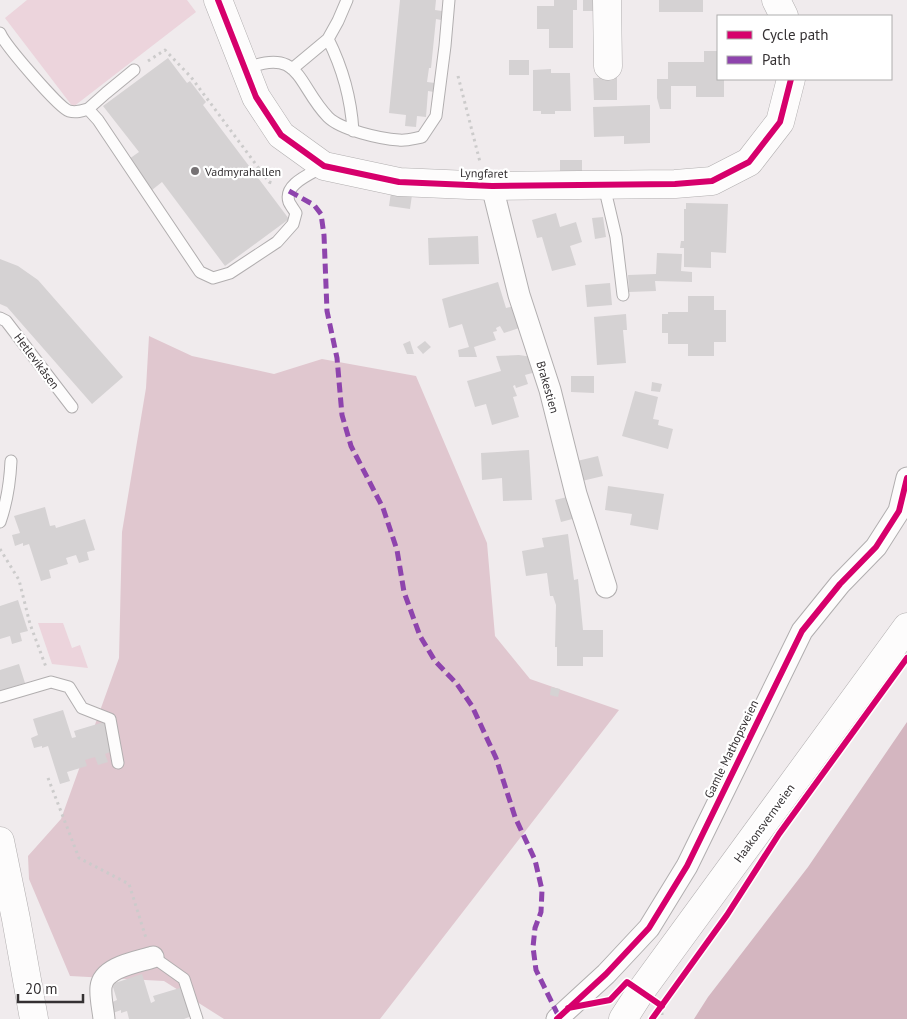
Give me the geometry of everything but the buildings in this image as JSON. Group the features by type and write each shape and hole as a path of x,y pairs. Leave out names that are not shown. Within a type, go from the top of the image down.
{"street":[{"name":"Lyngfaret","path":"218,0 256,97 280,136 324,166 399,182 492,186 675,184 712,181 749,162 780,122 791,80"},
{"path":"608,0 608,66"},
{"path":"776,0 784,15"},
{"name":"Brakestien","path":"492,186 519,296 550,390 576,494 606,587"},
{"name":"Gamle Mathopsveien","path":"557,1019 606,974 649,928 686,866 802,631 840,584 876,547 899,511 907,478"},
{"name":"Haakonsvernveien","path":"623,1019 652,998 907,627"},
{"path":"0,841 34,1019"},
{"path":"104,1019 101,986 110,972 125,965 153,957"}],"lane":[{"path":"292,69 328,39 347,0"},
{"path":"245,69 269,61 288,64 329,118 352,131 400,140 422,137 436,116 445,46 448,0"},
{"path":"0,33 62,108 69,111 77,112 88,109 134,70"},
{"path":"328,39 340,62 351,105 352,131"},
{"path":"88,109 98,120 200,272 213,278 230,272 277,242 293,224 296,213 289,202 288,191 293,185 324,166"},
{"path":"604,184 616,237 623,295"},
{"name":"Hetlevikåsen","path":"0,318 6,321 72,407"},
{"path":"0,522 9,489 11,461"},
{"path":"0,697 51,682 69,686 82,708 110,719 118,763"},
{"path":"153,957 184,979 197,1019"}],"path":[{"path":"148,61 165,50 191,77 270,182 288,191"},
{"path":"0,549 19,580 30,624 51,682"},
{"path":"48,778 79,858 128,884 153,957"},
{"path":"652,998 668,998"},
{"path":"652,998 652,1019"},
{"path":"652,998 662,1019"}],"shaded area":[{"path":"27,0 187,0 196,12 73,107 5,18"},
{"path":"149,336 192,356 274,374 322,359 416,376 487,543 495,636 530,679 619,710 380,1019 224,1019 164,981 70,976 29,879 28,856 61,819 119,658 122,532 146,388"},
{"path":"38,623 63,623 72,648 80,645 88,668 52,664"},
{"path":"907,722 907,1019 694,1019 708,997 808,867"}],"marked path":[{"path":"289,191 314,205 321,214 324,235 327,311 337,358 342,415 351,446 383,508 397,550 404,592 420,636 435,661 457,684 472,706 496,758 515,817 535,860 542,890 541,912 535,928 533,947 536,970 559,1017"}],"cycle path":[{"path":"218,0 256,97 281,135 324,166 399,182 492,186 675,184 712,181 749,162 780,122 791,80"},
{"path":"557,1019 606,974 649,928 687,866 802,631 840,584 876,547 899,511 907,478"},
{"path":"652,1019 727,915 779,834 907,658"},
{"path":"568,1008 610,1000 627,982 662,1006"}],"place":[{"name":"Vadmyrahallen","path":"195,171"}]}
